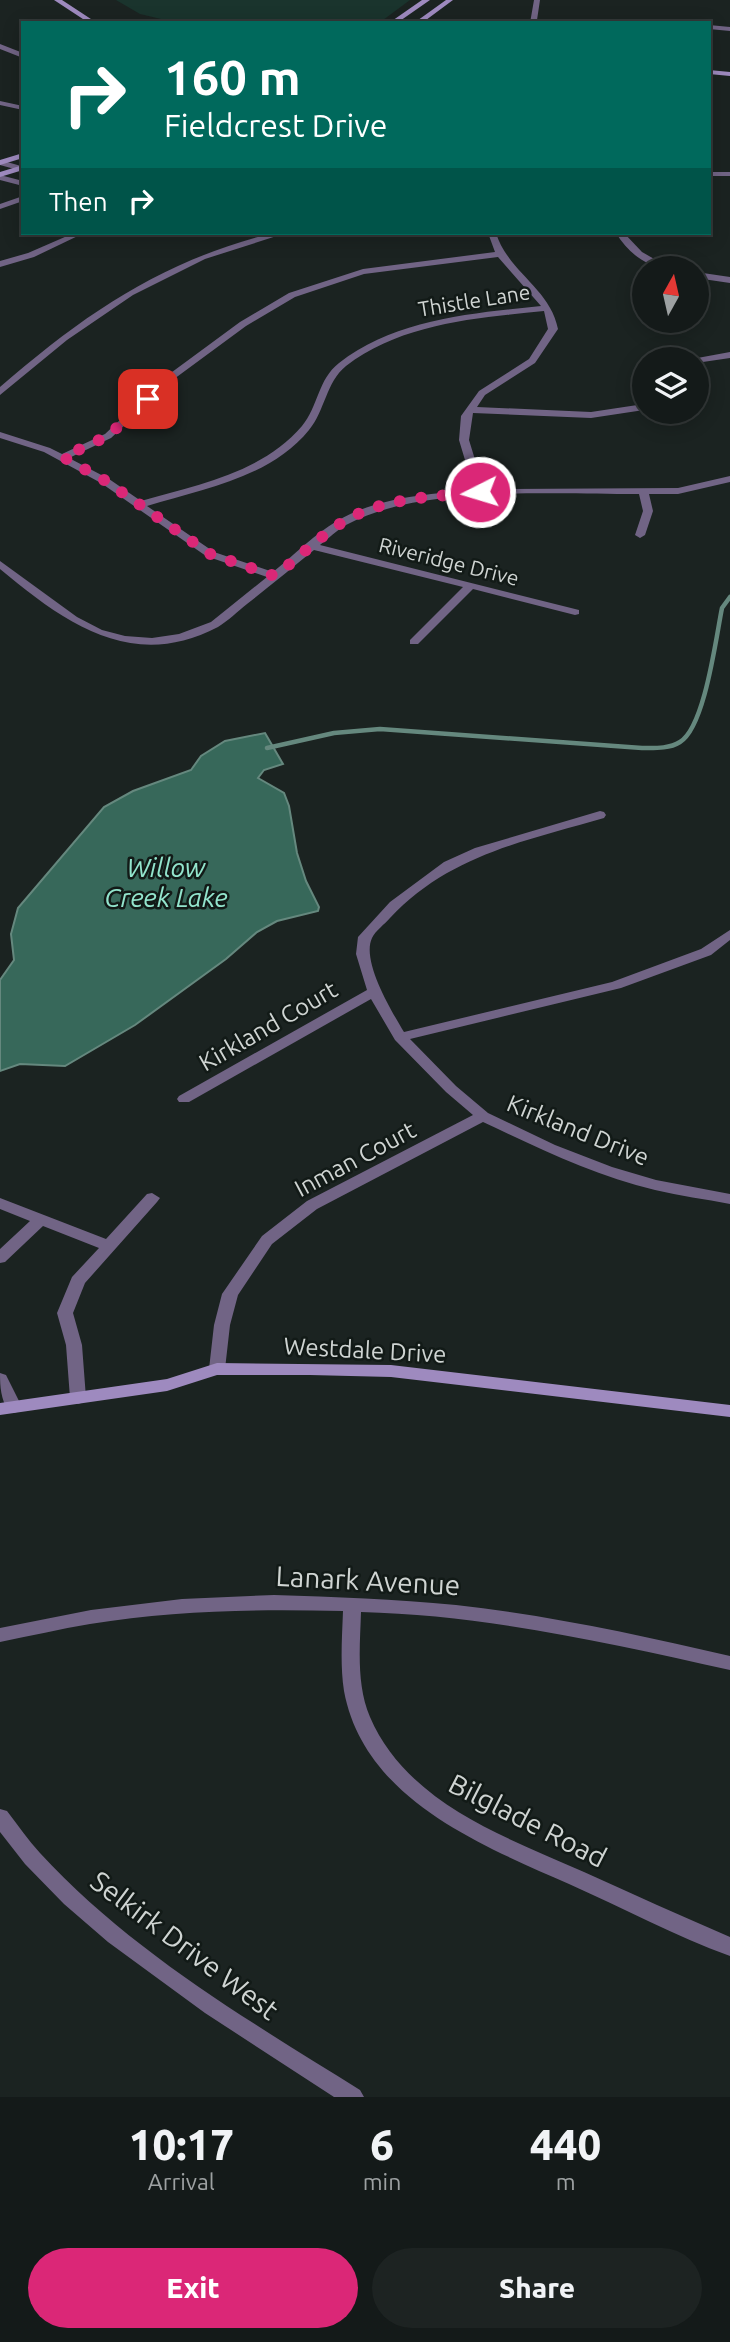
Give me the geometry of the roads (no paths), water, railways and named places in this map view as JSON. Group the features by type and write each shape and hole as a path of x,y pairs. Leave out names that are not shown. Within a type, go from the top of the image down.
{"street":[{"path":"57,0 91,21"},
{"path":"395,21 427,0"},
{"path":"420,21 450,0"},
{"path":"533,21 537,0"},
{"path":"711,27 730,29"},
{"path":"0,46 21,55"},
{"path":"711,72 730,75"},
{"path":"0,103 21,108"},
{"path":"0,162 21,156"},
{"path":"0,162 20,167"},
{"path":"0,176 20,167"},
{"path":"711,174 730,174"},
{"path":"0,176 21,183"},
{"path":"0,207 21,199"},
{"path":"0,264 31,255 76,235"},
{"path":"0,391 64,336 152,279 209,252 274,235"},
{"path":"480,492 464,440 463,428 469,410 482,393 517,373 543,347 553,329 546,309 525,279 500,254 493,244 492,235"},
{"path":"622,235 642,256"},
{"path":"63,457 108,436 171,377 243,324 292,295 363,272 500,254"},
{"path":"709,277 730,279"},
{"name":"Thistle Lane","path":"139,505 231,476 270,459 295,442 311,422 331,375 340,366 377,343 405,331 445,320 546,309"},
{"path":"709,358 730,355"},
{"path":"469,410 591,415 632,409"},
{"path":"0,435 63,457 210,554 275,576"},
{"path":"0,564 61,615 83,628 106,638 143,642 181,637 215,624 341,523 360,513 419,498 480,492 644,493 692,490 730,478"},
{"path":"640,535 648,511 644,493"},
{"name":"Riveridge Drive","path":"313,546 575,612"},
{"path":"414,642 470,586"},
{"name":"Kirkland Drive","path":"600,815 479,851 449,865 395,905 365,937 363,954 374,992 400,1037 450,1089 483,1116 550,1148 607,1170 655,1185 730,1199"},
{"path":"400,1037 616,985 706,952 730,934"},
{"name":"Kirkland Court","path":"184,1099 374,992"},
{"name":"Inman Court","path":"217,1369 222,1325 230,1294 267,1240 312,1205 483,1116"},
{"path":"78,1398 74,1345 65,1313 78,1281 152,1198"},
{"path":"0,1203 108,1246"},
{"path":"0,1258 41,1219"},
{"name":"Westdale Drive","path":"7,1408 167,1385 217,1369 391,1371 730,1411"},
{"path":"0,1379 7,1408"},
{"name":"Lanark Avenue","path":"0,1635 78,1620 181,1607 264,1603 352,1604 514,1618 623,1637 730,1663"},
{"name":"Bilglade Road","path":"352,1604 352,1691 361,1719 391,1770 450,1817 496,1842 730,1947"},
{"name":"Selkirk Drive West","path":"0,1817 54,1880 97,1919 229,2016 354,2097"}],"water":[{"name":"Willow Creek Lake","path":"265,733 283,764 264,770 258,778 284,793 289,806 297,853 306,881 319,907 318,911 277,921 257,932 226,959 135,1025 65,1066 20,1064 0,1071 0,980 14,960 11,934 18,908 104,807 133,791 191,770 201,756 225,741"}],"waterway":[{"path":"267,748 334,733 380,729 642,748 671,746 689,733 696,719 708,680 722,608 730,597"}]}
